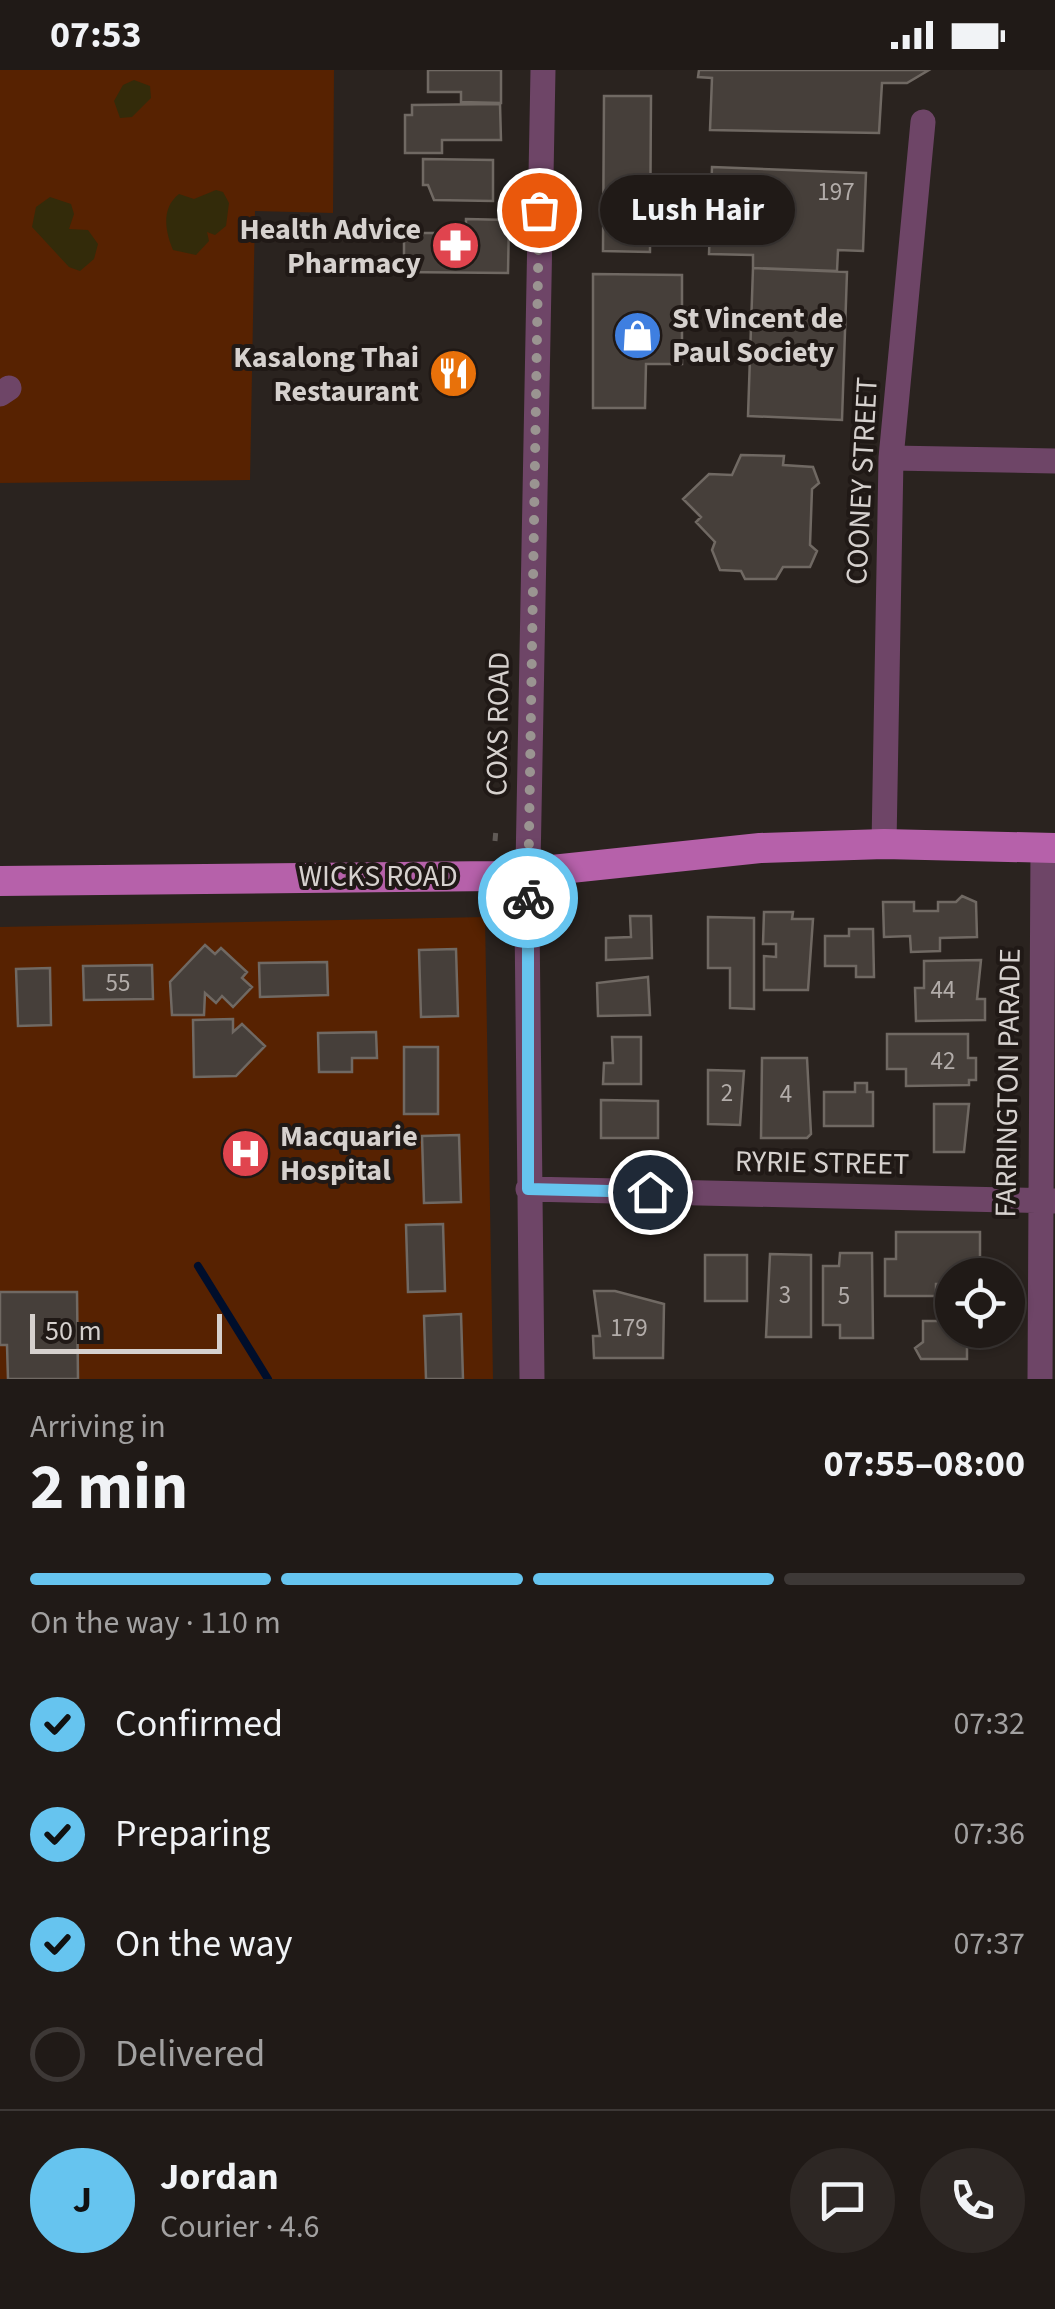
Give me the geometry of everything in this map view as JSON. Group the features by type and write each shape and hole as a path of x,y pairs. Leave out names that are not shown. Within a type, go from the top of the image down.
{"main road":[{"name":"WICKS ROAD","path":"0,881 530,872 760,848 884,844 1049,847"}],"street":[{"name":"COXS ROAD","path":"532,1379 528,1189 530,872 543,70"},
{"name":"COONEY STREET","path":"884,844 892,458 923,122"},
{"path":"892,458 1055,460"},
{"name":"FARRINGTON PARADE","path":"1040,1379 1047,1201 1049,847"},
{"name":"RYRIE STREET","path":"528,1189 1047,1201"}],"path":[{"path":"495,841 496,829"}],"shaded area":[{"path":"0,70 334,70 333,213 255,211 250,480 0,483"},
{"name":"Macquarie Hospital","path":"485,917 493,1379 0,1379 0,927"}],"sand":[{"path":"134,80 150,86 151,98 132,117 120,118 114,101 123,85"},
{"path":"216,190 223,192 229,203 226,226 215,235 207,232 209,241 196,255 173,250 166,220 173,200 179,194 194,199"},
{"path":"50,197 71,204 74,214 69,229 88,230 98,244 94,259 80,271 69,267 32,227 36,207"}],"building":[{"path":"428,70 501,70 501,103 461,102 461,92 428,92"},
{"path":"699,70 929,70 907,83 882,83 879,133 710,130 712,78 698,77"},
{"path":"604,96 651,96 650,252 603,251"},
{"path":"500,104 501,140 442,140 442,153 405,153 405,115 412,115 412,105"},
{"path":"423,159 493,160 493,201 434,200 428,185 423,185"},
{"path":"712,167 866,173 863,251 838,250 837,271 753,268 753,255 709,254"},
{"name":"Health Advice Pharmacy","path":"466,219 509,220 508,273 397,272 397,260 404,259 404,233 466,233"},
{"path":"753,268 847,272 842,420 748,416"},
{"name":"St Vincent de Paul Society","path":"593,274 682,275 682,364 646,364 645,408 593,408"},
{"path":"741,455 784,456 783,465 813,467 819,483 812,489 810,545 817,551 810,567 783,567 776,579 745,579 741,571 720,570 712,550 715,542 696,522 701,517 683,499 709,474 732,475"},
{"path":"962,896 976,902 977,937 940,938 940,951 911,952 910,936 884,937 883,902 914,902 914,911 938,911 938,902 956,902"},
{"path":"764,912 793,912 792,919 813,919 808,990 764,990 764,956 776,957 776,944 763,944"},
{"path":"630,916 651,916 652,958 606,960 606,938 631,937"},
{"path":"708,917 754,918 754,1009 730,1008 730,968 708,968"},
{"path":"849,929 873,929 874,977 856,977 856,966 825,966 825,936 849,936"},
{"path":"205,945 215,954 221,948 247,972 242,978 252,987 233,1007 222,996 216,1003 205,993 204,1015 172,1015 170,982"},
{"path":"456,949 458,1016 421,1017 419,950"},
{"path":"981,960 977,999 985,999 985,1020 916,1021 915,988 924,988 924,961"},
{"path":"327,962 328,995 260,997 259,963"},
{"path":"152,965 153,999 84,1000 83,966"},
{"path":"50,968 51,1025 18,1026 16,969"},
{"path":"648,977 650,1015 598,1016 597,983"},
{"path":"233,1019 233,1032 242,1024 265,1046 236,1076 194,1077 193,1020"},
{"path":"376,1032 377,1058 352,1058 352,1072 319,1072 318,1033"},
{"path":"887,1034 968,1034 968,1058 976,1058 976,1080 969,1080 969,1085 906,1086 906,1069 887,1069"},
{"path":"612,1037 641,1037 641,1084 603,1084 604,1063 613,1063"},
{"path":"404,1047 438,1047 438,1114 404,1114"},
{"path":"762,1058 807,1058 811,1134 807,1138 761,1138"},
{"path":"708,1070 744,1071 740,1125 708,1124"},
{"path":"855,1083 867,1083 867,1092 873,1092 873,1126 824,1126 824,1092 855,1092"},
{"path":"601,1100 658,1101 658,1138 601,1138"},
{"path":"934,1104 969,1104 964,1152 934,1152"},
{"path":"459,1135 461,1202 424,1203 422,1136"},
{"path":"443,1224 445,1291 408,1292 406,1225"},
{"path":"896,1232 980,1232 980,1258 935,1258 935,1296 885,1296 885,1259 896,1259"},
{"path":"840,1253 872,1253 873,1338 840,1338 840,1325 823,1325 823,1266 839,1266"},
{"path":"770,1254 811,1255 811,1337 766,1337"},
{"path":"705,1255 747,1255 747,1301 705,1301"},
{"path":"594,1291 615,1291 664,1304 663,1358 594,1358 593,1336 600,1336"},
{"path":"0,1292 77,1292 78,1379 8,1379 7,1345 0,1345"},
{"path":"461,1314 463,1379 426,1379 424,1316"},
{"path":"923,1321 935,1321 935,1348 967,1348 967,1359 921,1359 915,1348 923,1342"}],"waterway":[{"path":"198,1266 268,1379"}],"way so far":[{"path":"528,898 539,210"}],"place":[{"name":"Lush Hair","path":"539,210"},
{"name":"Health Advice Pharmacy","path":"456,246"},
{"name":"St Vincent de Paul Society","path":"637,335"},
{"name":"Kasalong Thai Restaurant","path":"454,374"},
{"name":"Macquarie Hospital","path":"245,1153"}],"route":[{"path":"528,898 528,1189 650,1192"}]}
